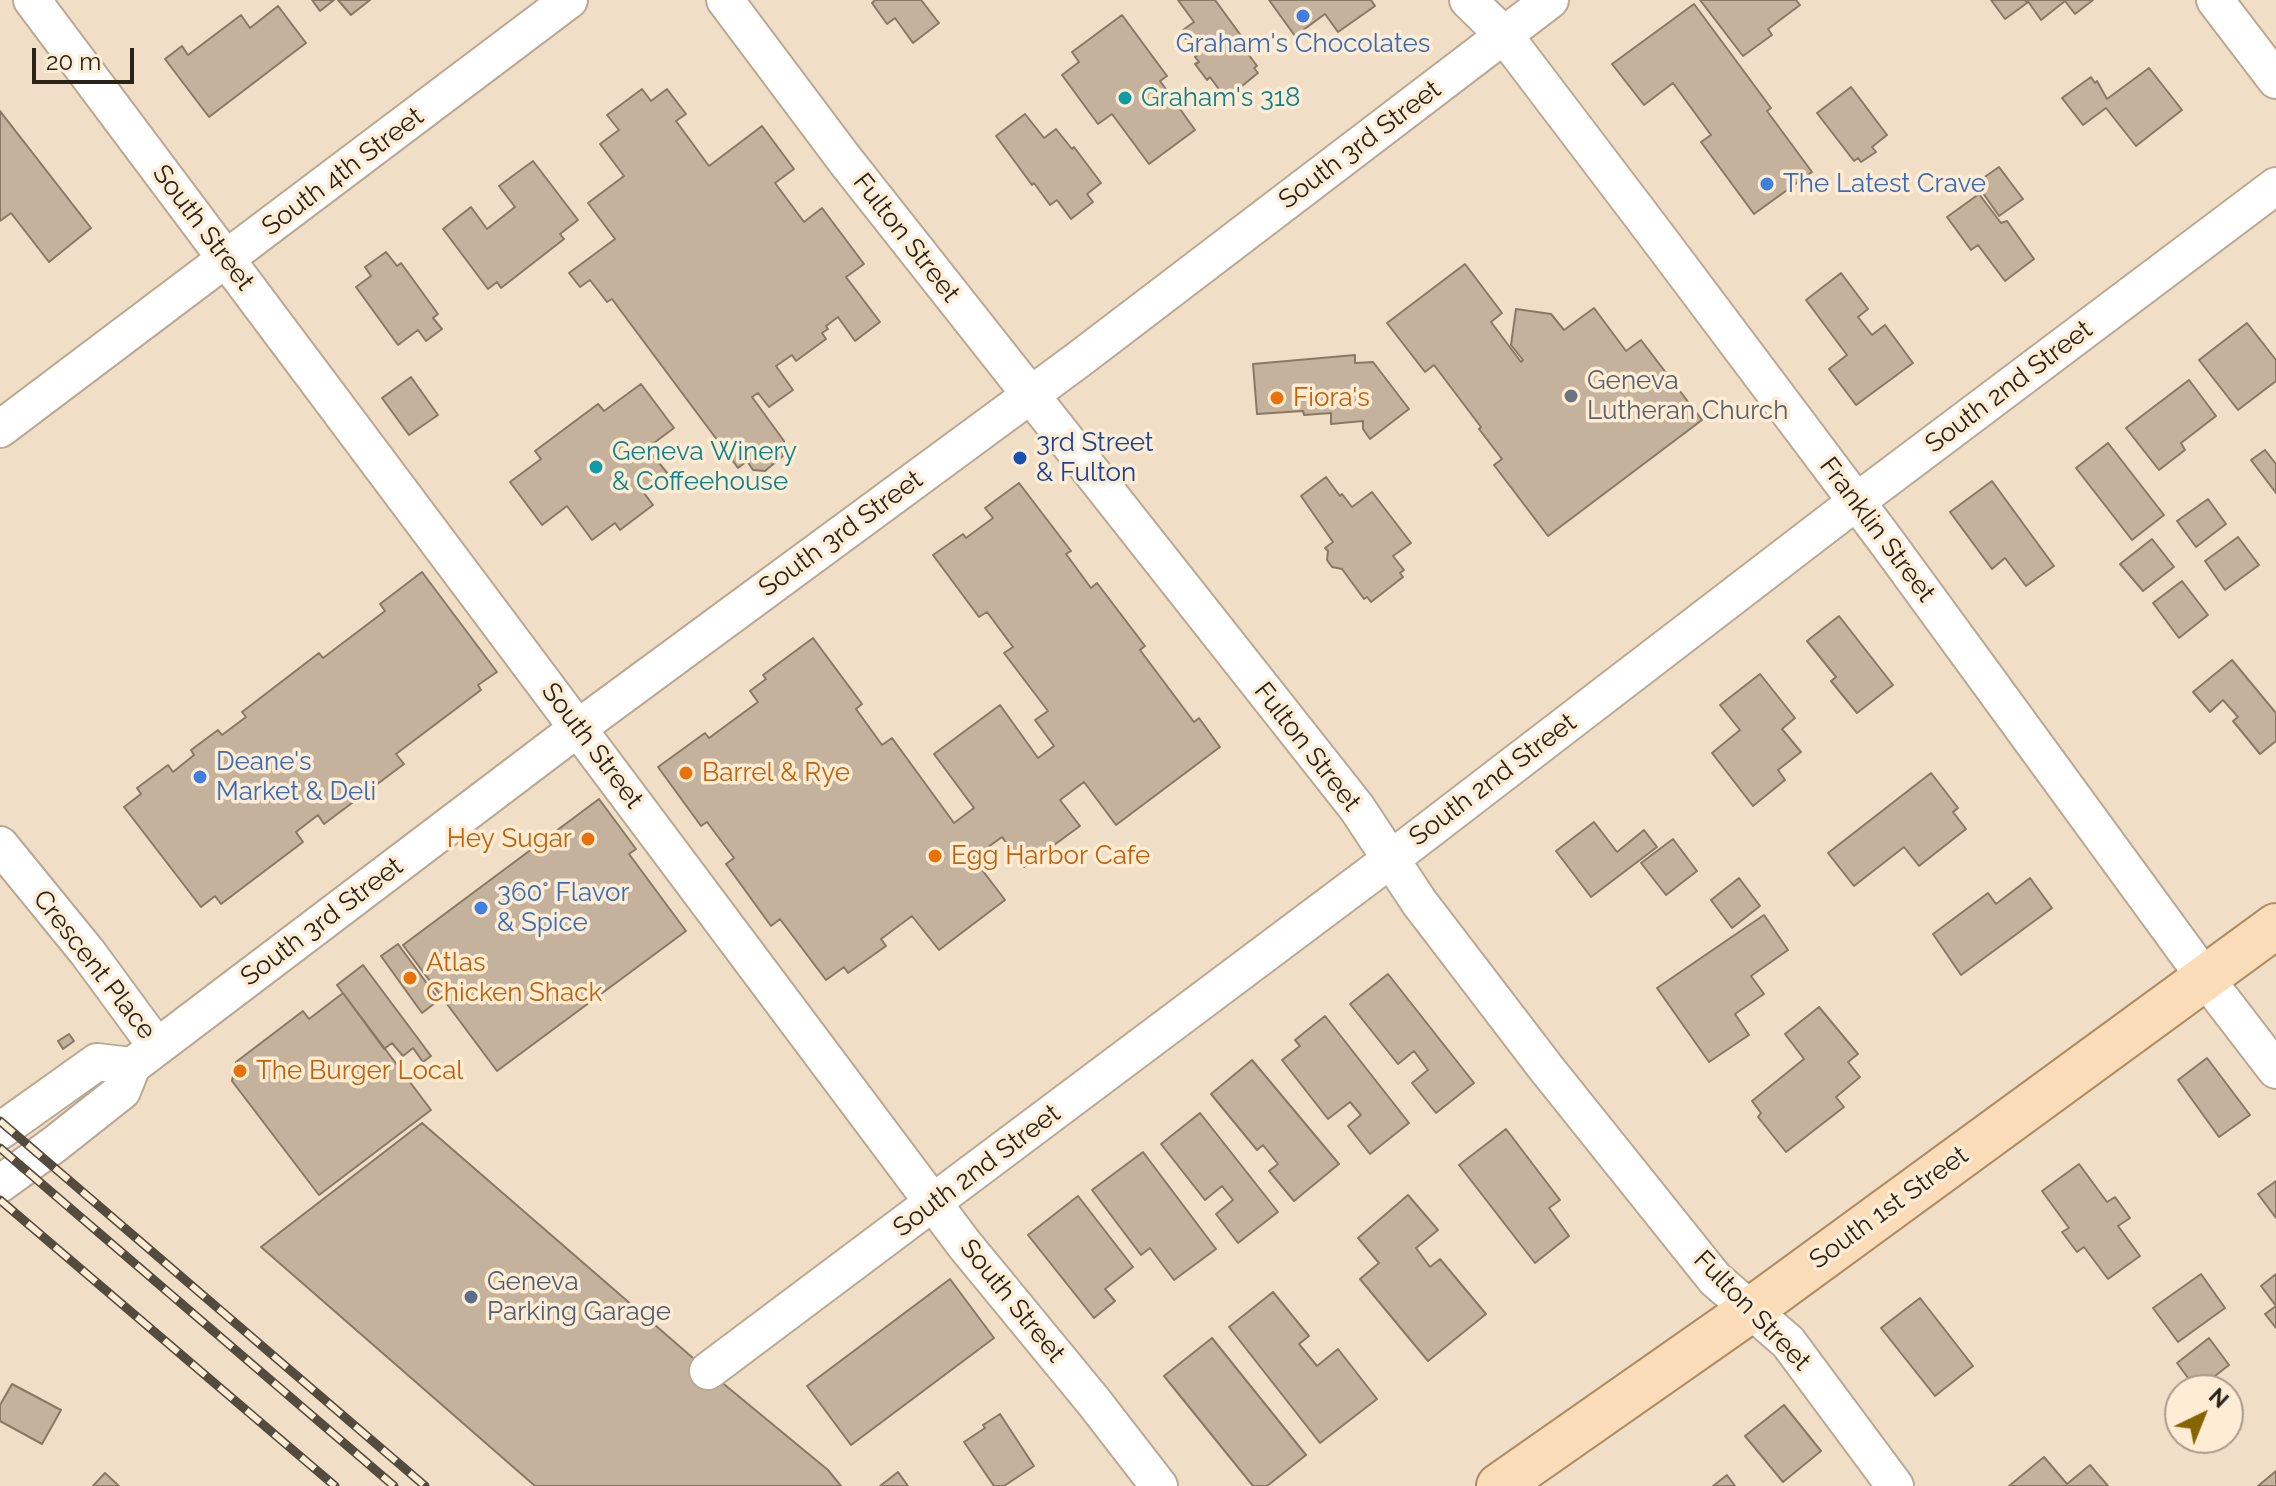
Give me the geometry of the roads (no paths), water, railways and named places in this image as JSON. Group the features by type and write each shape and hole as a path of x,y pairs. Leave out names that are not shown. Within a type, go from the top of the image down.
{"main road":[{"name":"South 1st Street","path":"1499,1486 1752,1309 2276,926"}],"street":[{"name":"South Street","path":"32,0 964,1244 1159,1486"},
{"name":"South 4th Street","path":"0,429 569,0"},
{"name":"Fulton Street","path":"725,0 845,160 1357,808 1419,902 1546,1068 1715,1279 1788,1342 1895,1486"},
{"name":"Franklin Street","path":"1468,0 1504,35 1856,502 2276,1070"},
{"name":"South 3rd Street","path":"0,1184 122,1091 144,1056 578,728 1030,395 1550,0"},
{"path":"2215,0 2276,80"},
{"name":"South 2nd Street","path":"708,1371 1391,859 1856,502 2276,186"},
{"name":"Crescent Place","path":"0,845 88,953 144,1056"},
{"path":"0,1131 97,1062 144,1056"}],"railway":[{"path":"0,1121 425,1486"},
{"path":"0,1148 394,1486"},
{"path":"0,1200 335,1486"}],"place":[{"name":"Graham's Chocolates","path":"1303,16"},
{"name":"Graham's 318","path":"1125,98"},
{"name":"The Latest Crave","path":"1767,184"},
{"name":"Geneva Lutheran Church","path":"1571,396"},
{"name":"Fiora's","path":"1277,398"},
{"name":"3rd Street & Fulton","path":"1020,458"},
{"name":"Geneva Winery & Coffeehouse","path":"596,467"},
{"name":"Barrel & Rye","path":"686,773"},
{"name":"Deane's Market & Deli","path":"200,777"},
{"name":"Hey Sugar","path":"588,839"},
{"name":"Egg Harbor Cafe","path":"935,856"},
{"name":"360° Flavor & Spice","path":"481,908"},
{"name":"Atlas Chicken Shack","path":"410,978"},
{"name":"The Burger Local","path":"240,1071"},
{"name":"Geneva Parking Garage","path":"471,1297"}]}
